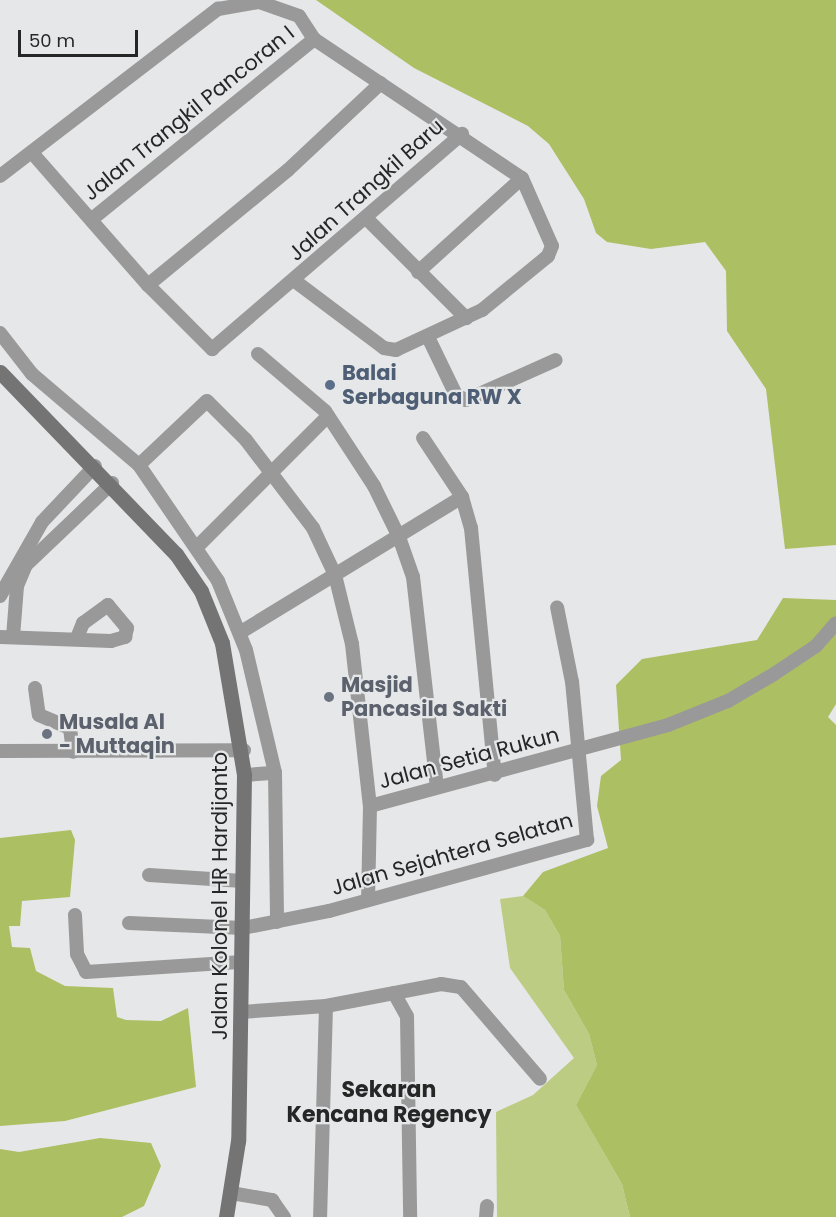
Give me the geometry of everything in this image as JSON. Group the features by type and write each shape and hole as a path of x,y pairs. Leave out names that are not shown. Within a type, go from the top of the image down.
{"main road":[{"name":"Jalan Kolonel HR Hardijanto","path":"0,372 112,483 176,554 201,591 227,660 244,750 244,775 243,928 239,962 241,1012 238,1141 226,1217"}],"street":[{"name":"Jalan Trangkil Baru","path":"0,176 34,155 224,5 259,2 299,16 314,39 462,134 296,282 212,349 148,285 34,155"},
{"name":"Jalan Trangkil Pancoran I","path":"92,219 314,39"},
{"path":"148,285 288,170 381,83"},
{"path":"296,282 384,348 428,337 466,318 552,251 548,228 522,178 462,134"},
{"path":"418,272 522,178"},
{"path":"368,220 466,318"},
{"path":"0,333 32,374 139,465 198,546 218,581 241,632 275,773 277,921"},
{"path":"428,337 456,395 466,400 556,360"},
{"path":"258,354 328,416 374,486 399,537 413,577 437,787"},
{"path":"139,465 207,401 273,474 313,528 335,575 352,644 370,806 368,900"},
{"path":"198,546 273,474 328,416"},
{"path":"423,438 462,497 477,561 495,775"},
{"path":"1,592 42,522 95,466"},
{"path":"77,638 6,637 17,590 26,565 112,483"},
{"path":"241,632 462,497"},
{"path":"201,591 218,581"},
{"path":"1,592 17,590"},
{"name":"Jalan Sejahtera Selatan","path":"129,923 243,928 368,900 586,840 572,682 557,607"},
{"name":"Jalan Setia Rukun","path":"370,806 437,787 495,775 668,725 728,701 816,646 836,623"},
{"path":"35,688 39,715 70,728 73,752"},
{"path":"0,751 244,750"},
{"path":"244,775 275,773"},
{"path":"149,875 243,881"},
{"path":"75,915 77,954 86,972 239,962"},
{"path":"241,1012 327,1006 441,984 461,987 540,1079"},
{"path":"394,993 407,1016 410,1217"},
{"path":"320,1217 327,1006"},
{"path":"231,1193 272,1200 284,1217"}],"green space":[{"path":"316,0 836,0 836,545 785,549 766,389 727,331 726,271 705,242 651,249 607,242 596,233 584,199 549,144 528,126 414,68"},
{"path":"783,598 836,600 836,704 828,717 836,725 836,1217 630,1217 622,1184 576,1105 597,1065 589,1034 564,990 560,936 545,910 523,896 543,872 608,848 597,806 601,776 621,760 616,685 642,659 757,640"},
{"path":"71,830 75,840 70,897 22,901 20,926 9,926 12,947 30,948 36,971 65,986 113,988 117,1017 126,1020 161,1021 188,1008 196,1087 65,1121 0,1126 0,838"},
{"path":"523,896 545,910 560,936 564,990 589,1034 597,1065 576,1105 622,1184 630,1217 497,1217 496,1112 533,1095 574,1058 510,968 500,899"},
{"path":"100,1138 151,1143 161,1166 144,1206 122,1217 0,1217 0,1149 19,1152"}],"place":[{"name":"Balai Serbaguna RW X","path":"330,385"},
{"name":"Masjid Pancasila Sakti","path":"329,697"},
{"name":"Musala Al - Muttaqin","path":"47,734"}],"district":[{"name":"Sekaran Kencana Regency","path":"389,1102"}]}
